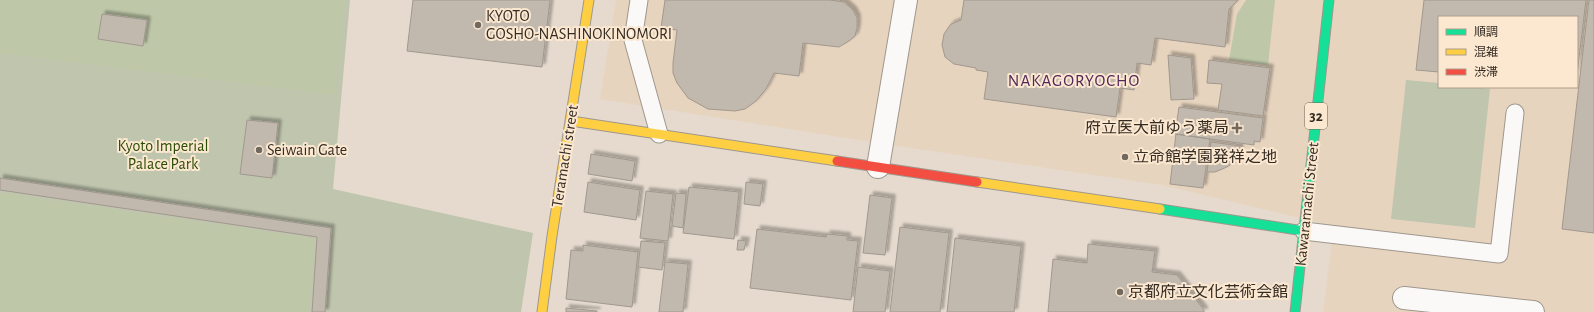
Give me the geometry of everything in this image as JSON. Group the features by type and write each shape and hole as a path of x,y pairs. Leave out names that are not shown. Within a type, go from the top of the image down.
{"street":[{"name":"Teramachi street","path":"542,312 552,236 590,0"},
{"path":"878,168 906,0"},
{"name":"Kawaramachi Street","path":"1295,312 1329,0"},
{"path":"571,121 1304,231"},
{"path":"1404,298 1533,312"}],"lane":[{"path":"639,0 633,40 659,134"},
{"path":"1304,231 1499,254 1515,112"}],"shaded area":[{"path":"616,0 1594,0 1594,312 1323,312 1334,226 1162,185 884,144 600,99"}],"green space":[{"name":"Kyoto Imperial Palace Park","path":"0,0 350,0 333,189 533,233 521,312 0,312"},
{"path":"0,0 344,0 335,95 0,53"},
{"path":"1246,0 1275,0 1268,65 1229,60 1237,14"},
{"path":"1406,80 1438,83 1438,88 1490,89 1475,228 1391,219"},
{"path":"0,193 315,239 309,312 0,312"}],"building":[{"name":"KYOTO GOSHO-NASHINOKINOMORI","path":"413,0 550,0 542,67 407,51"},
{"path":"665,0 830,0 844,2 853,10 857,18 857,28 855,36 839,47 803,43 799,76 774,73 766,89 756,101 745,109 735,111 708,109 688,98 677,83 673,73 677,30 661,28"},
{"path":"964,0 1238,0 1229,9 1225,47 1155,38 1151,65 1137,63 1134,90 1120,88 1116,117 984,99 988,72 954,64 945,57 942,45 944,34 951,24 961,20"},
{"path":"1424,0 1586,0 1578,66 1578,16 1438,16 1438,72 1416,70"},
{"path":"1589,0 1594,0 1594,233 1562,229"},
{"path":"102,14 147,20 143,46 98,39"},
{"path":"1168,55 1191,58 1194,99 1171,100"},
{"path":"1209,60 1270,68 1263,116 1218,110 1222,84 1207,83"},
{"path":"1179,107 1263,118 1260,142 1254,141 1254,145 1175,134"},
{"name":"Seiwain Gate","path":"247,120 278,123 272,178 240,174"},
{"path":"1176,134 1210,139 1203,188 1170,184"},
{"path":"1211,142 1240,146 1234,162 1215,172 1207,172"},
{"path":"591,154 635,161 632,181 588,174"},
{"path":"0,178 331,228 325,312 312,312 317,237 0,190"},
{"path":"588,182 640,190 636,220 584,212"},
{"path":"746,182 763,184 760,206 744,204"},
{"path":"689,187 739,192 734,239 683,233"},
{"path":"646,191 673,194 668,241 640,238"},
{"path":"676,193 686,194 683,228 672,226"},
{"path":"870,195 892,198 885,255 863,253"},
{"path":"900,227 949,233 940,312 890,312"},
{"path":"757,229 826,237 827,234 847,236 847,240 858,241 851,300 750,288"},
{"path":"955,238 1021,246 1014,312 947,312"},
{"path":"738,240 746,241 744,250 737,250"},
{"path":"641,241 665,243 662,270 638,267"},
{"name":"京都府立文化芸術会館","path":"1088,244 1155,251 1152,272 1177,275 1204,312 1048,312 1053,259 1087,263"},
{"path":"583,245 638,252 632,307 566,299 571,250 583,251"},
{"path":"665,262 688,264 683,312 659,312"},
{"path":"858,267 890,271 885,312 853,312"},
{"path":"566,308 597,311 597,312 566,312"}],"traffic: fast":[{"path":"1295,312 1329,0"},
{"path":"1160,209 1304,231"}],"traffic: slow":[{"path":"542,312 552,236 589,0"},
{"path":"571,121 837,161"},
{"path":"977,182 1160,209"}],"traffic: jam":[{"path":"837,161 977,182"}],"place":[{"name":"KYOTO GOSHO-NASHINOKINOMORI","path":"478,25"},
{"name":"府立医大前ゆう薬局","path":"1237,128"},
{"name":"Seiwain Gate","path":"259,150"},
{"name":"立命館学園発祥之地","path":"1125,157"},
{"name":"京都府立文化芸術会館","path":"1120,292"}],"district":[{"name":"NAKAGORYOCHO","path":"1074,80"}]}
